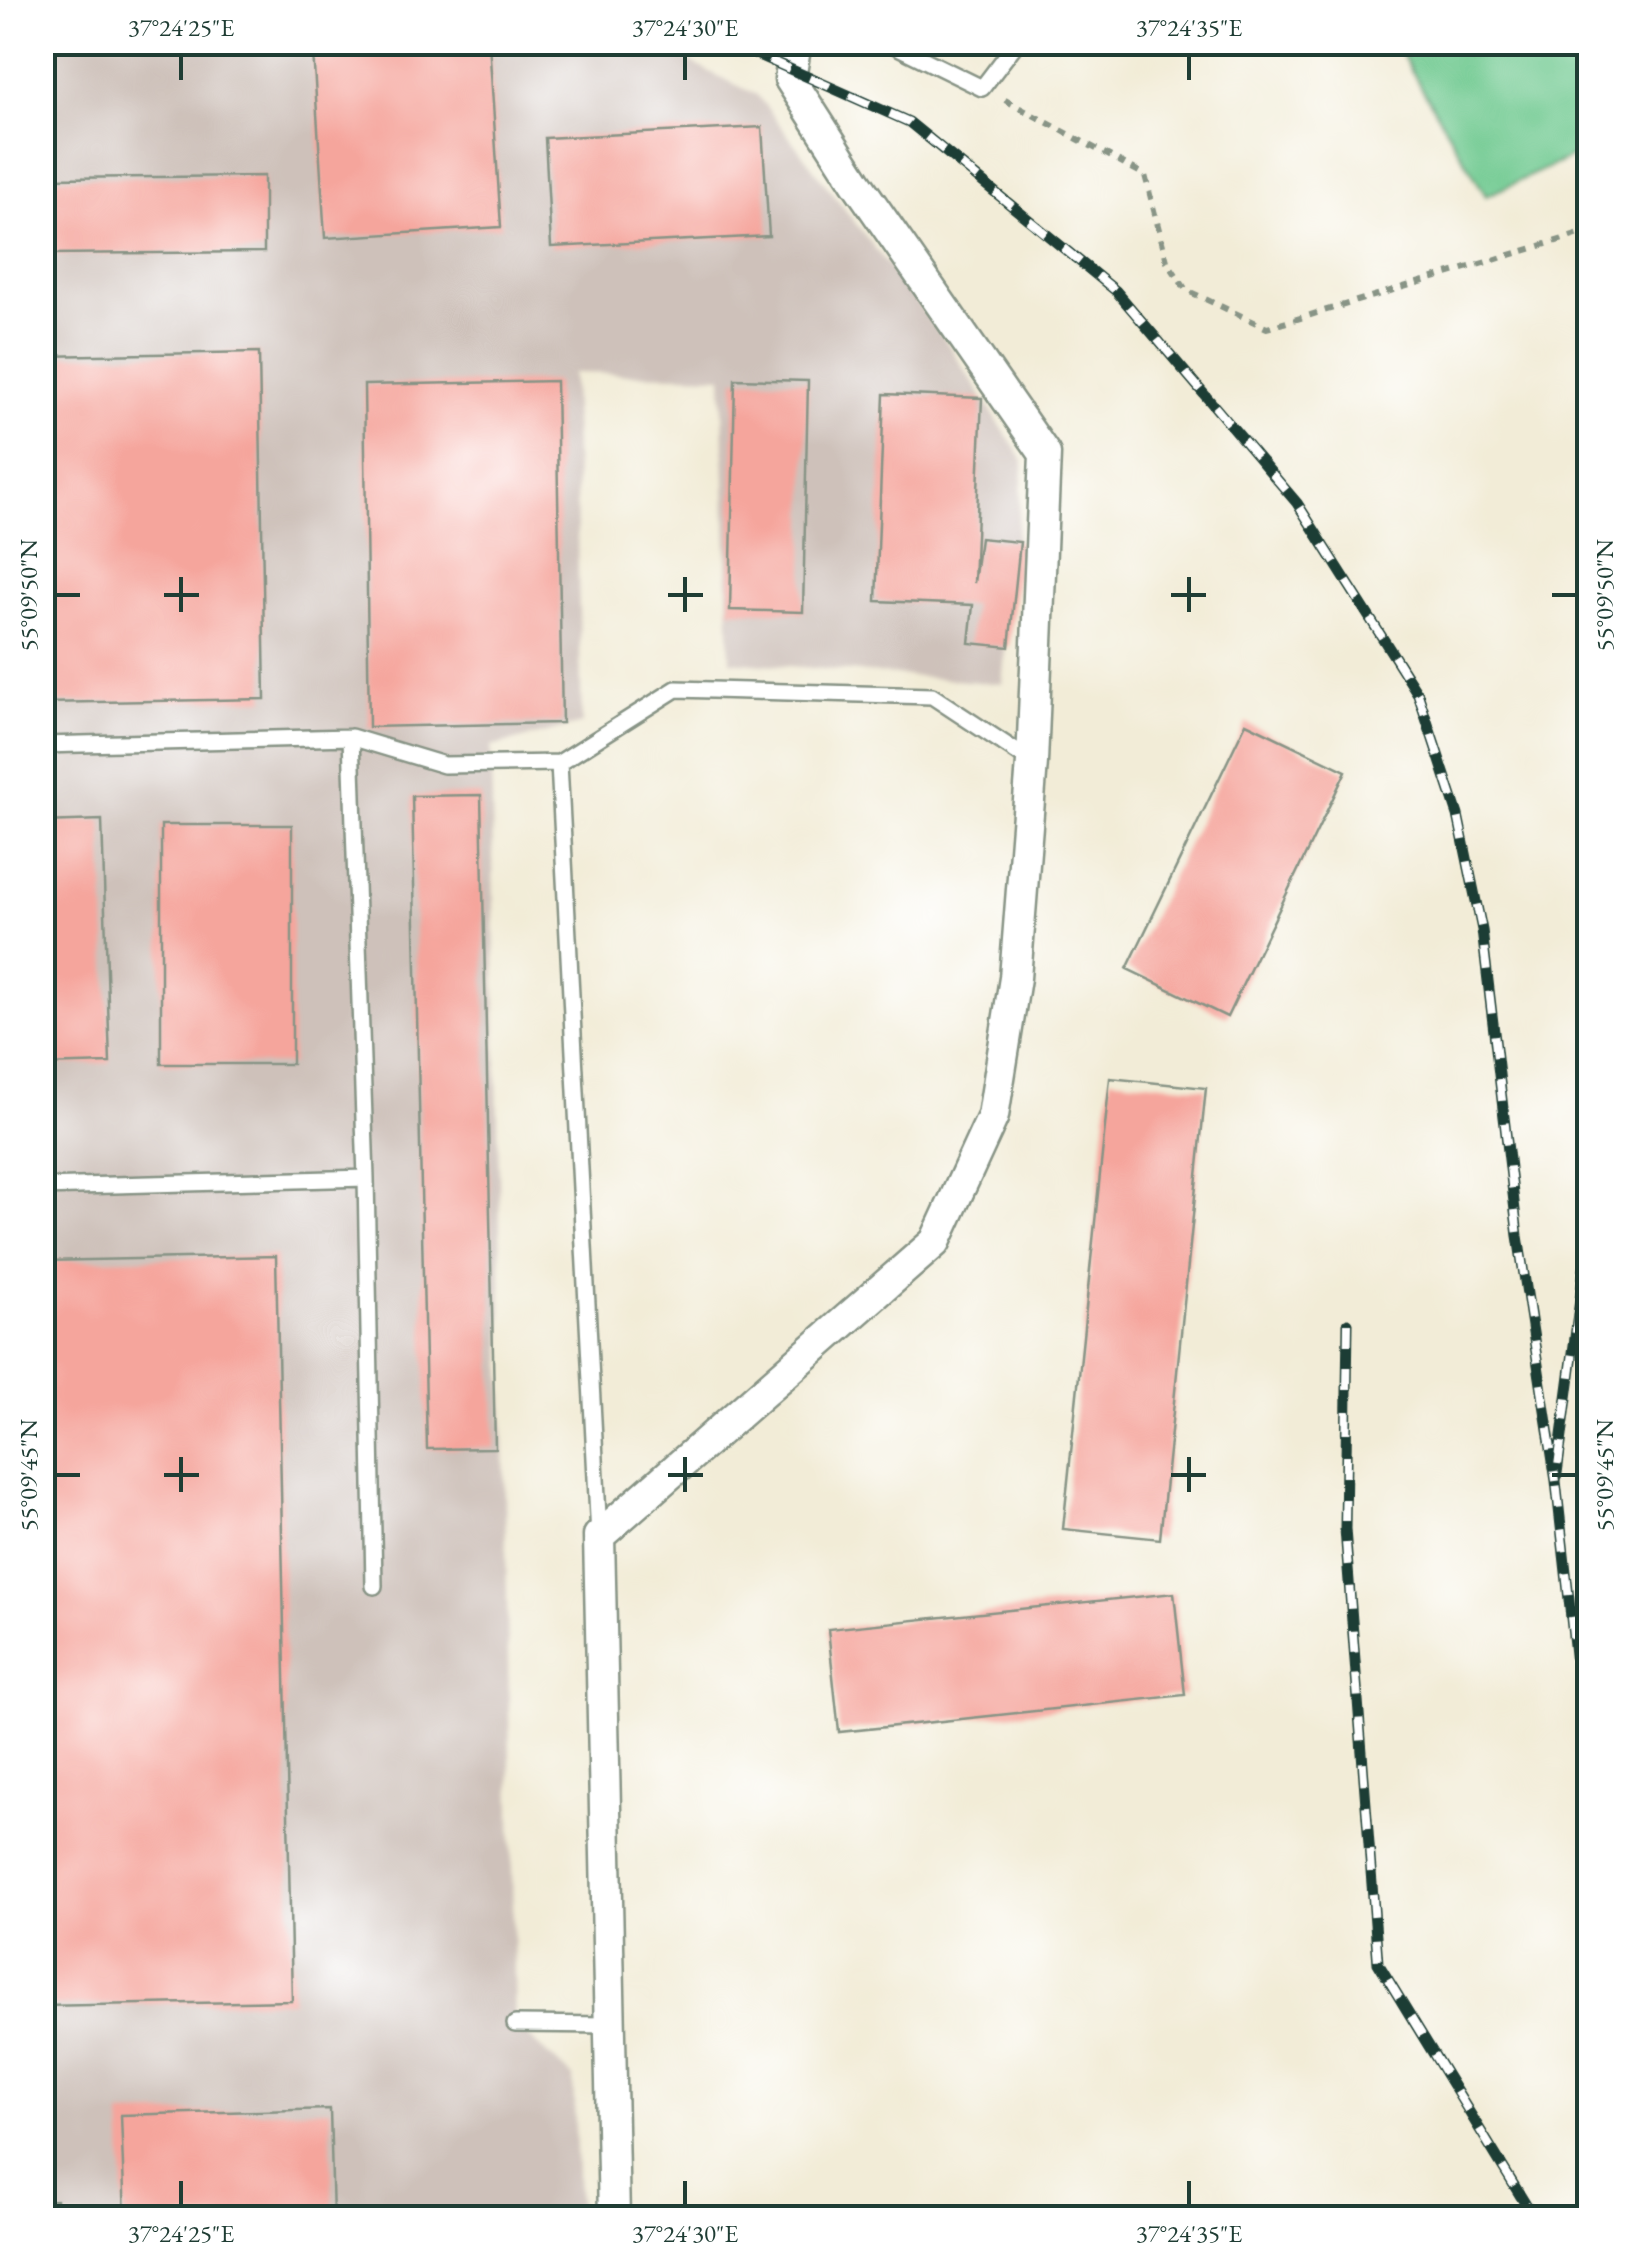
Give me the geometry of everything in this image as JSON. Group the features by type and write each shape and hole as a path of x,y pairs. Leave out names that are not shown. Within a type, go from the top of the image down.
{"street":[{"path":"614,2218 599,1536 935,1242 993,1116 1015,978 1032,762 1045,454 856,182 790,79 796,42"}],"lane":[{"path":"888,42 982,88 1017,42"},
{"path":"42,745 351,737 444,765 558,763 676,688 932,696 1032,762"},
{"path":"351,737 366,1178 374,1586"},
{"path":"558,763 599,1536"},
{"path":"42,1187 366,1178"},
{"path":"515,2024 610,2025"}],"path":[{"path":"982,88 1145,175 1168,261 1186,290 1267,328 1590,232"}],"shaded area":[{"path":"42,43 651,43 757,95 946,341 1024,462 1002,684 730,661 722,376 573,373 582,724 491,747 515,2024 573,2077 579,2218 43,2218"}],"green space":[{"path":"1395,43 1589,43 1589,149 1486,196"}],"building":[{"path":"489,42 501,227 325,238 313,51"},
{"path":"762,127 769,236 551,247 545,138"},
{"path":"264,176 264,252 46,254 46,178"},
{"path":"259,352 265,699 42,703 42,356"},
{"path":"735,379 808,381 803,612 730,610"},
{"path":"556,381 562,723 369,727 364,385"},
{"path":"884,394 982,398 974,583 980,538 1020,542 1009,647 969,643 973,605 876,601"},
{"path":"1246,723 1346,771 1227,1017 1127,969"},
{"path":"481,795 495,1448 427,1449 412,796"},
{"path":"102,820 110,1063 42,1065 42,822"},
{"path":"161,825 292,825 292,1064 161,1064"},
{"path":"1110,1078 1206,1088 1160,1539 1063,1529"},
{"path":"276,1256 292,2001 42,2006 42,1261"},
{"path":"1174,1593 1185,1695 839,1732 828,1629"},
{"path":"330,2109 333,2218 125,2218 121,2115"},
{"path":"56,2200 57,2218 42,2218 42,2201"},
{"path":"502,2212 502,2218 431,2218 431,2214"}],"railway":[{"path":"729,42 909,122 1116,291 1297,503 1418,694 1458,815 1482,930 1518,1236 1556,1481"},
{"path":"1590,1224 1556,1481 1590,1791"},
{"path":"1348,1323 1345,1529 1378,1963 1534,2218"}]}
